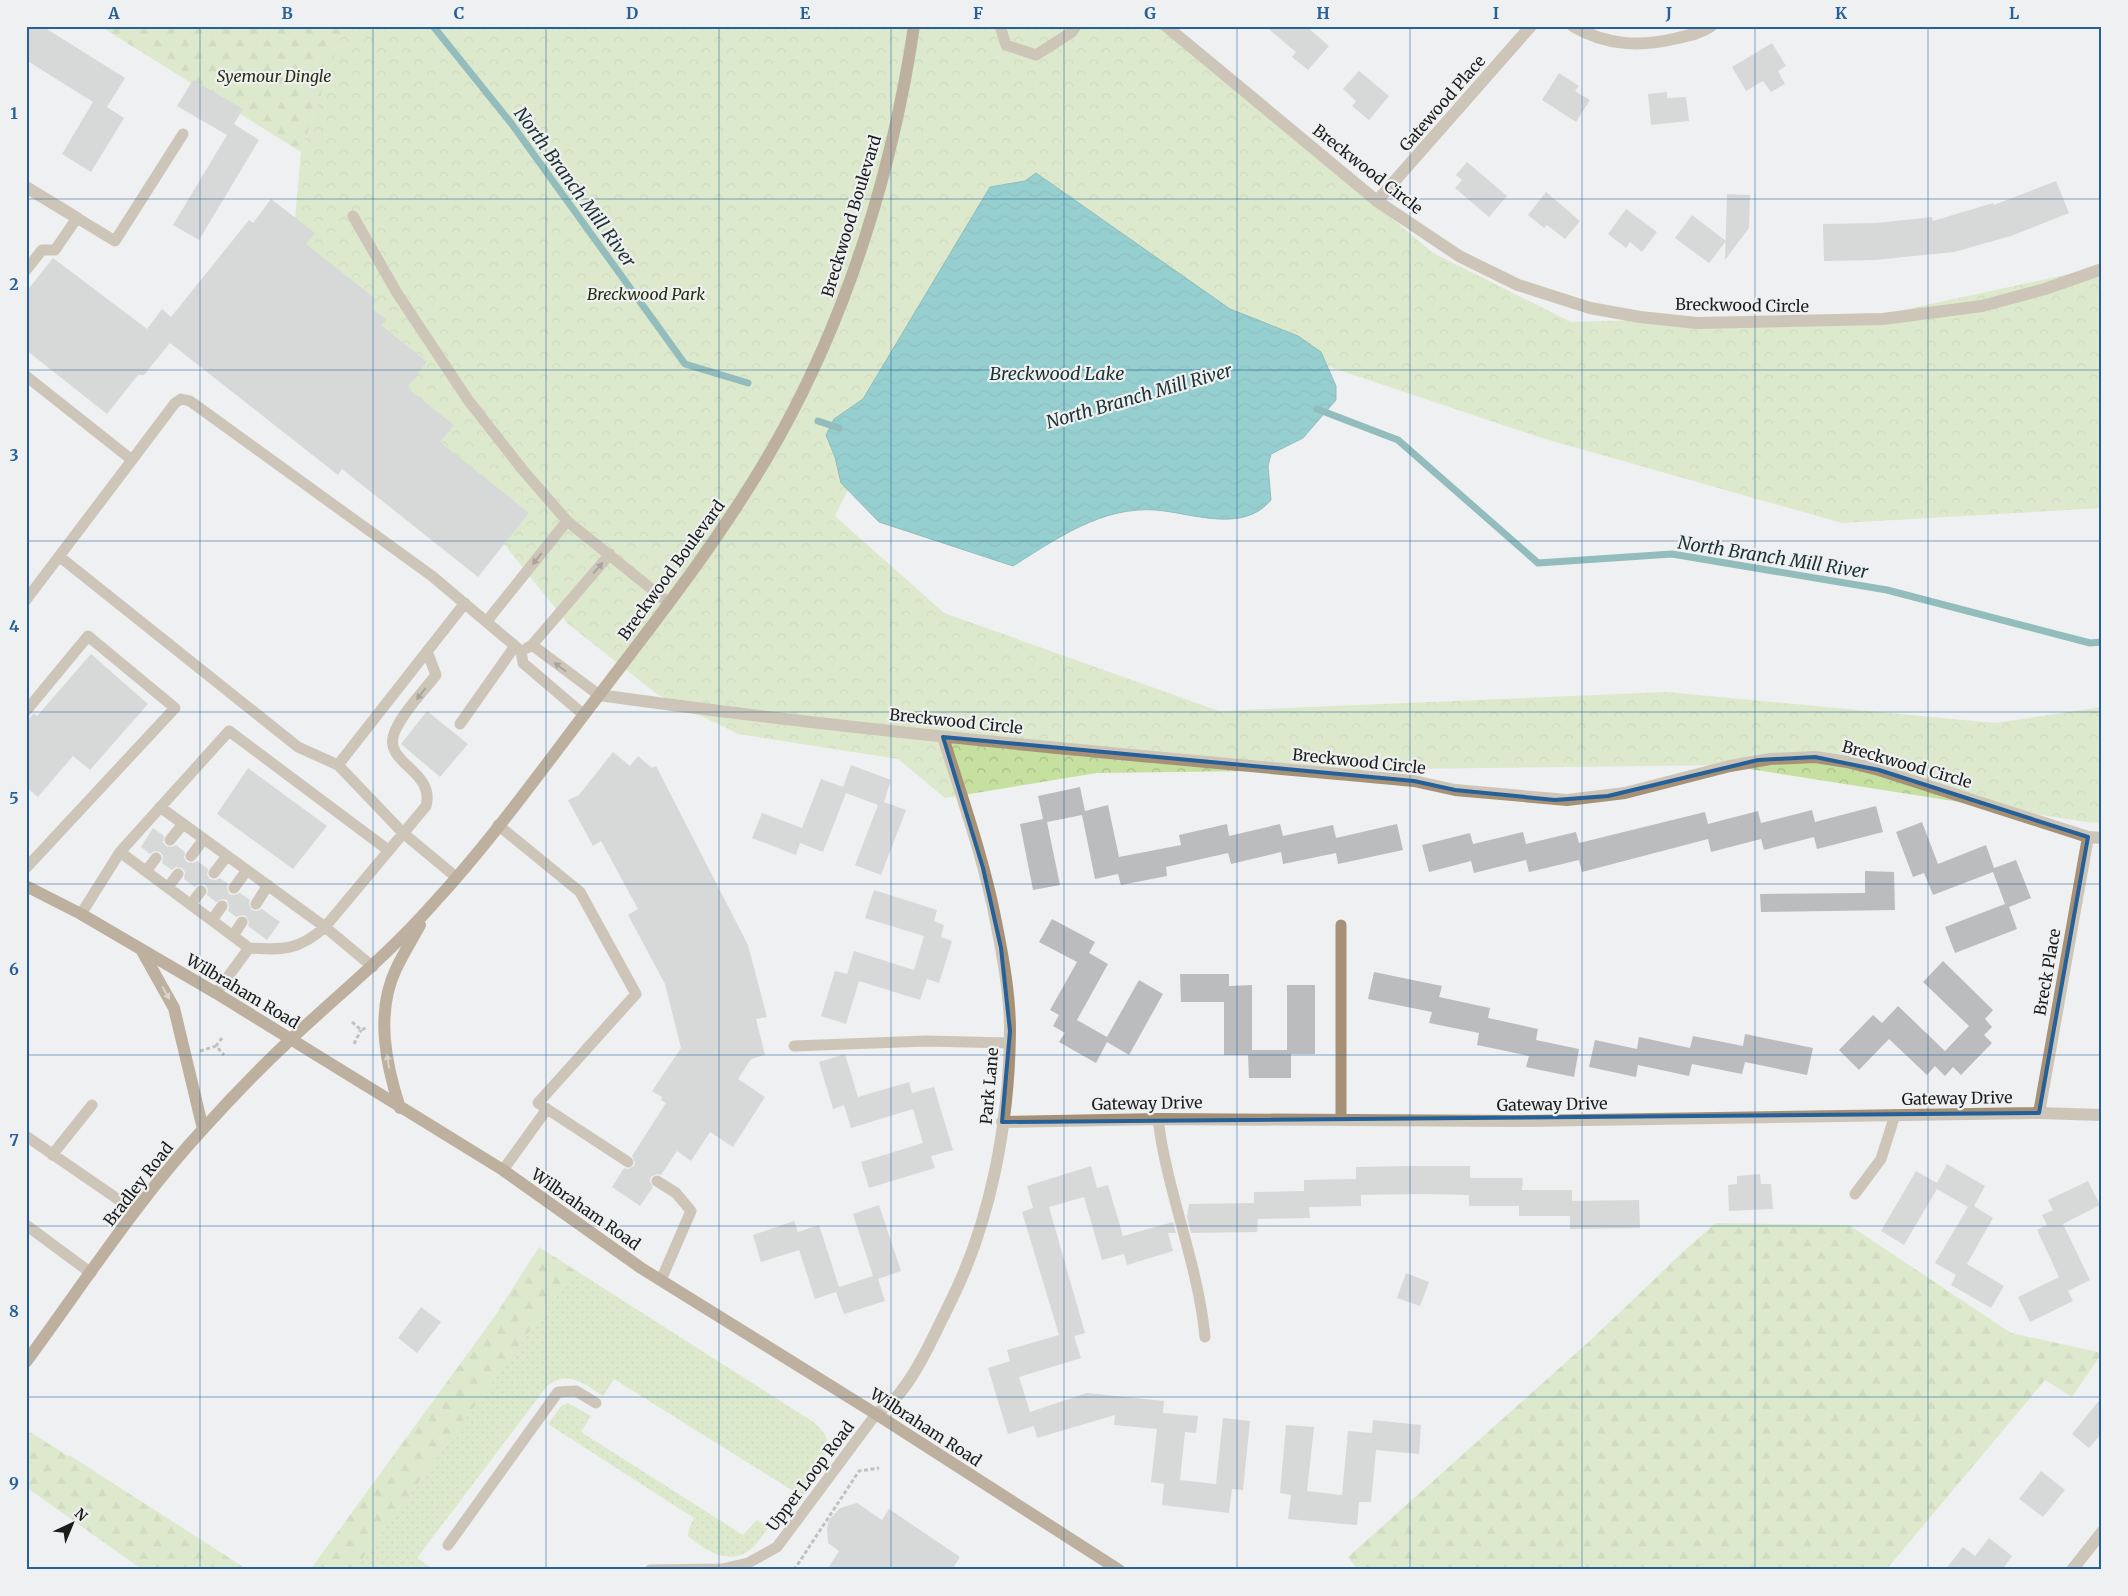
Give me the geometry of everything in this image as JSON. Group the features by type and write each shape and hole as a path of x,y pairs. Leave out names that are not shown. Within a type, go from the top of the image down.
{"main road":[{"name":"Breckwood Boulevard","path":"291,1038 373,967 429,909 456,877 584,715 669,603 716,536 763,463 795,407 826,341 851,277 882,180 900,110 914,26"},
{"name":"Wilbraham Road","path":"26,886 81,914 216,993 503,1170 661,1280 876,1414 1120,1570"},
{"path":"400,1108 387,1053 385,1012 395,971 429,909"},
{"path":"142,951 174,1008 203,1129"},
{"name":"Bradley Road","path":"26,1362 135,1211 203,1129 291,1038"}],"street":[{"name":"Breckwood Circle","path":"1166,26 1377,201 1466,260 1518,285 1568,302 1605,311 1698,323 1841,321 1930,314 2024,295 2102,269"},
{"name":"Gatewood Place","path":"1377,201 1530,26"},
{"path":"1573,26 1587,34 1619,44 1654,44 1704,31 1711,26"},
{"path":"26,187 77,218"},
{"name":"Breckwood Circle","path":"599,695 750,716 943,737 1414,781 1455,790 1507,793 1555,800 1608,796 1758,760 1815,757 1879,770 2088,837 2102,838"},
{"name":"Park Lane","path":"876,1414 899,1394 928,1346 958,1288 978,1237 991,1193 1002,1122 1009,1043 1008,1003 996,921 984,868 943,737"},
{"name":"Breck Place","path":"2039,1113 2088,837"},
{"name":"Gateway Drive","path":"1002,1122 1158,1119 1517,1121 2039,1113 2102,1115"},
{"path":"2072,1570 2102,1532"}],"lane":[{"path":"1000,26 1006,45 1036,55 1072,32 1076,26"},
{"path":"26,270 42,250 55,250 77,218 115,241 183,134"},
{"path":"353,216 397,293 468,400 522,469 567,521 669,603"},
{"path":"26,376 132,460"},
{"path":"26,600 175,403 181,399 190,400 432,576 518,648 523,663 584,715"},
{"path":"487,621 567,521"},
{"path":"460,724 518,648 532,645 610,554"},
{"path":"60,557 298,747 338,765 403,833 456,877"},
{"path":"338,765 465,603"},
{"path":"26,711 88,636 175,708 26,868"},
{"path":"532,645 599,695"},
{"path":"120,852 249,948 285,950 313,937 325,927 426,806 428,796 426,785 401,761 393,747 394,733 436,675 428,652"},
{"path":"81,914 120,852 228,731 388,850"},
{"path":"160,807 325,927 373,967"},
{"path":"170,840 183,824"},
{"path":"498,825 580,892 636,994 538,1103 628,1162"},
{"path":"191,856 204,839"},
{"path":"214,873 227,856"},
{"path":"146,871 156,858"},
{"path":"234,888 247,870"},
{"path":"168,887 178,874"},
{"path":"256,904 268,885"},
{"path":"191,904 201,891"},
{"path":"212,920 222,906"},
{"path":"233,936 242,922"},
{"path":"1341,1120 1342,925"},
{"path":"216,993 249,948"},
{"path":"794,1046 926,1041 1009,1043"},
{"path":"52,1155 92,1105"},
{"path":"503,1170 547,1109"},
{"path":"1855,1194 1880,1159 1895,1115"},
{"path":"1158,1119 1163,1157 1202,1302 1205,1337"},
{"path":"26,1136 135,1211"},
{"path":"657,1181 676,1193 691,1211 661,1280"},
{"path":"26,1226 91,1273"},
{"path":"448,1545 558,1392 576,1391 596,1404"},
{"name":"Upper Loop Road","path":"650,1570 722,1569 748,1563 778,1547 876,1414"}],"path":[{"path":"352,1022 361,1030"},
{"path":"354,1044 361,1030 371,1026"},
{"path":"200,1051 216,1046 222,1038"},
{"path":"216,1046 224,1055"},
{"path":"794,1570 859,1471 879,1468"},
{"path":"821,1513 829,1518"}],"highlighted area":[{"path":"943,737 1414,781 1455,790 1555,800 1608,796 1758,760 1815,757 1879,770 2088,837 2039,1113 1002,1122 1010,1031 1001,948 983,868"}],"green space":[{"name":"Syemour Dingle","path":"100,26 345,26 301,152"},
{"name":"Breckwood Park","path":"345,26 1165,26 1433,253 1571,322 1889,313 2102,267 2102,508 1842,523 1542,438 1029,266 922,340 835,516 944,613 1219,711 1667,692 1995,723 2102,707 2102,823 1724,765 1097,773 945,798 898,759 738,734 657,694 568,624 290,277 301,152"},
{"path":"1716,1223 1849,1225 2011,1333 2102,1353 2072,1397 2045,1380 1886,1570 1358,1570 1348,1557 1593,1338 1687,1248"},
{"path":"539,1247 575,1270 354,1570 310,1570 495,1316"},
{"path":"575,1270 818,1426 827,1439 827,1448 822,1466 803,1497 614,1379 603,1396 575,1380 562,1379 547,1386 417,1558 434,1570 354,1570"},
{"path":"568,1403 591,1416 581,1432 743,1535 757,1520 768,1528 751,1549 735,1557 718,1554 702,1546 688,1536 689,1528 694,1518 548,1424 561,1406"},
{"path":"30,1432 248,1570 143,1570 26,1487 26,1437"}],"water":[{"name":"Breckwood Lake","path":"1036,173 1230,309 1298,336 1321,352 1336,386 1336,400 1303,438 1271,454 1268,466 1271,500 1259,510 1246,516 1232,519 1216,519 1156,510 1136,510 1117,513 1080,526 1013,566 879,522 841,483 835,457 826,435 834,419 863,399 990,187 1025,181"}],"building":[{"path":"26,26 42,26 125,78 107,107 124,118 91,172 62,154 93,102 26,60"},
{"path":"1265,26 1306,26 1329,46 1308,70 1292,57 1296,52"},
{"path":"1772,43 1786,66 1778,71 1785,84 1771,92 1763,81 1746,91 1732,67"},
{"path":"1359,71 1389,96 1369,120 1352,106 1356,101 1343,89"},
{"path":"1559,73 1579,86 1575,91 1590,100 1576,122 1542,100"},
{"path":"193,80 243,109 234,124 259,140 199,240 173,225 227,135 177,106"},
{"path":"1667,92 1667,98 1686,97 1689,121 1651,125 1648,94"},
{"path":"1467,162 1507,196 1489,217 1455,188 1462,180 1456,175"},
{"path":"2056,181 2069,213 2011,236 1954,252 1875,260 1824,261 1823,224 1877,223 1932,217 1933,221 1993,203 1994,205"},
{"path":"1546,192 1580,221 1565,239 1547,225 1544,228 1528,215"},
{"path":"1727,194 1750,195 1749,228 1725,260"},
{"path":"271,199 315,233 306,244 377,300 371,308 386,319 381,325 427,362 407,388 454,425 440,442 529,513 478,577 342,469 338,475 170,343 144,375 138,375 107,414 26,350 26,292 53,258 147,329 162,309 171,317 249,220 253,223"},
{"path":"1626,209 1657,232 1642,252 1630,242 1626,248 1608,234"},
{"path":"1692,215 1726,241 1709,263 1675,238"},
{"path":"91,654 148,704 90,770 73,756 38,797 26,787 26,722 34,713 37,716"},
{"path":"427,711 468,744 440,777 401,744"},
{"path":"613,752 630,766 638,756 652,768 656,766 748,945 767,1017 756,1019 765,1055 751,1059 738,1079 765,1097 733,1147 710,1132 691,1161 677,1151 661,1175 657,1174 651,1177 650,1181 653,1187 640,1206 612,1187 624,1168 628,1169 634,1166 635,1162 632,1156 666,1103 661,1100 662,1097 652,1091 681,1048 665,984 628,915 638,909 601,841 593,846 568,800 579,795"},
{"path":"851,765 891,780 884,802 906,810 881,875 855,865 878,805 846,793 823,852 800,843 796,855 752,838 762,813 802,828 821,779 843,787"},
{"path":"248,768 327,826 293,869 217,814"},
{"path":"1080,787 1085,811 1108,805 1119,857 1181,845 1179,835 1227,824 1229,836 1280,824 1283,836 1333,825 1336,838 1397,824 1403,850 1338,864 1336,853 1283,864 1281,852 1231,864 1228,853 1166,867 1167,876 1121,885 1118,874 1095,879 1082,815 1047,822 1060,885 1033,890 1020,824 1043,819 1038,796"},
{"path":"1876,806 1883,832 1817,849 1814,837 1764,850 1761,839 1711,852 1708,839 1582,872 1579,860 1529,872 1526,860 1474,873 1471,861 1429,872 1422,845 1470,833 1473,844 1523,832 1526,844 1576,832 1579,843 1705,812 1708,824 1758,811 1761,823 1812,810 1815,822"},
{"path":"1922,822 1938,864 1986,845 1994,868 2016,860 2031,898 2009,907 2017,929 1955,953 1945,927 2005,904 1993,872 1933,895 1924,873 1913,877 1896,832"},
{"path":"153,828 164,836 163,842 166,846 172,847 176,845 185,852 184,858 187,862 193,863 197,861 208,869 207,875 210,879 216,880 220,878 228,884 229,894 240,893 250,900 249,904 252,910 262,909 280,922 267,940 248,926 249,922 246,916 236,917 228,911 227,900 222,899 216,902 207,895 208,889 205,885 199,884 195,887 184,879 185,872 182,868 176,867 172,870 162,863 163,856 160,852 154,851 150,854 141,847"},
{"path":"1865,871 1894,872 1895,910 1761,912 1760,894 1865,893"},
{"path":"874,890 937,910 934,921 944,925 941,937 952,941 939,983 927,979 920,1000 859,981 846,1024 821,1016 835,971 847,974 854,951 914,970 924,936 865,918"},
{"path":"1052,919 1095,942 1089,953 1108,964 1077,1020 1107,1037 1139,980 1163,994 1129,1055 1107,1042 1096,1063 1059,1042 1065,1033 1053,1026 1059,1015 1050,1010 1077,962 1039,942"},
{"path":"1943,961 1993,1010 1985,1019 1992,1027 1984,1035 1992,1043 1961,1075 1953,1067 1945,1076 1935,1066 1927,1075 1889,1039 1859,1070 1839,1050 1873,1015 1882,1023 1898,1006 1945,1051 1969,1026 1923,982"},
{"path":"1374,972 1442,986 1439,997 1490,1008 1488,1018 1538,1029 1536,1040 1579,1049 1574,1077 1526,1067 1529,1056 1477,1045 1479,1033 1429,1023 1432,1012 1368,999"},
{"path":"1180,974 1229,974 1229,986 1252,985 1252,1050 1287,1050 1287,985 1315,985 1315,1054 1291,1054 1291,1078 1249,1078 1248,1055 1224,1055 1224,1002 1181,1002"},
{"path":"1745,1034 1813,1048 1807,1075 1745,1062 1742,1074 1692,1064 1689,1076 1638,1065 1636,1077 1589,1067 1595,1040 1637,1049 1639,1037 1690,1048 1693,1036 1743,1046"},
{"path":"845,1054 858,1097 909,1082 912,1093 934,1087 953,1150 931,1156 935,1168 869,1188 861,1162 923,1143 913,1109 851,1128 844,1105 833,1109 819,1062"},
{"path":"1947,1164 1985,1186 1974,1206 1993,1218 1967,1264 2004,1286 1991,1308 1951,1285 1956,1275 1935,1263 1968,1207 1937,1189 1904,1245 1881,1231 1916,1171 1937,1183"},
{"path":"1091,1166 1097,1188 1108,1185 1123,1236 1173,1222 1176,1233 1168,1233 1173,1251 1127,1265 1124,1254 1102,1260 1084,1197 1049,1207 1085,1333 1074,1336 1081,1358 1019,1377 1030,1412 1087,1393 1164,1401 1163,1413 1198,1416 1196,1433 1185,1432 1180,1480 1216,1484 1223,1418 1250,1421 1243,1490 1232,1489 1229,1513 1162,1505 1164,1484 1151,1482 1157,1429 1114,1425 1115,1415 1037,1438 1034,1426 1008,1434 988,1368 1010,1361 1007,1350 1059,1335 1022,1212 1033,1208 1027,1186"},
{"path":"1470,1166 1470,1178 1523,1178 1522,1190 1572,1190 1572,1201 1639,1200 1640,1228 1570,1229 1570,1216 1519,1216 1519,1206 1469,1206 1469,1195 1421,1194 1361,1195 1361,1206 1309,1207 1310,1218 1258,1219 1257,1232 1191,1233 1187,1217 1189,1204 1254,1203 1254,1192 1304,1191 1304,1180 1356,1179 1356,1167"},
{"path":"1760,1174 1761,1184 1771,1184 1773,1209 1729,1211 1728,1185 1737,1184 1737,1176"},
{"path":"2088,1181 2100,1205 2063,1224 2090,1280 2068,1291 2073,1301 2030,1322 2018,1297 2059,1277 2037,1230 2047,1225 2042,1215 2053,1210 2048,1200"},
{"path":"879,1205 901,1271 878,1279 885,1301 844,1314 836,1292 815,1299 799,1250 761,1262 753,1235 794,1221 798,1232 819,1225 839,1287 873,1276 853,1214"},
{"path":"1406,1273 1429,1282 1420,1306 1397,1298"},
{"path":"421,1307 441,1322 417,1353 398,1338"},
{"path":"2102,1397 2102,1433 2089,1448 2072,1434"},
{"path":"1373,1420 1421,1425 1419,1454 1376,1450 1371,1502 1359,1502 1357,1525 1288,1519 1291,1495 1280,1493 1286,1425 1314,1427 1307,1491 1342,1495 1348,1431 1372,1433"},
{"path":"2041,1471 2065,1490 2043,1517 2019,1499"},
{"path":"857,1503 882,1520 889,1509 960,1557 952,1570 827,1570 839,1551 828,1543 827,1528 829,1520 840,1508"},
{"path":"1989,1538 2012,1556 2002,1570 1945,1570 1963,1547 1975,1556"}],"waterway":[{"name":"North Branch Mill River","path":"433,26 511,123 685,364 748,383"},
{"name":"North Branch Mill River","path":"1317,409 1398,440 1538,563 1672,554 1887,590 2090,643 2102,642"},
{"name":"North Branch Mill River","path":"818,421 839,428"}]}
